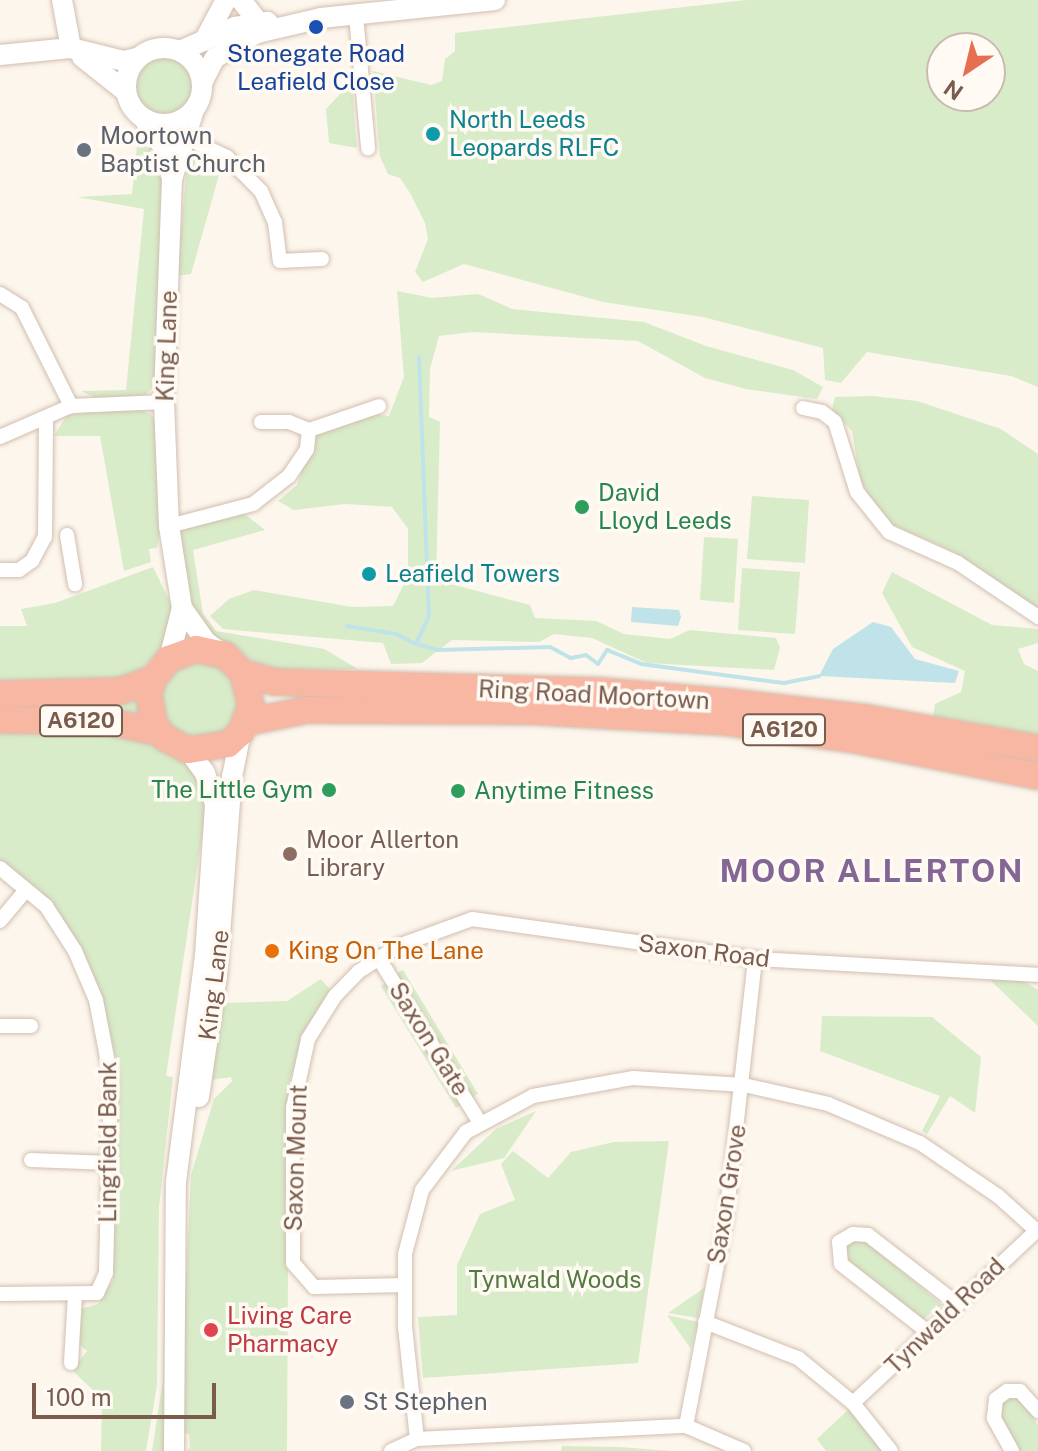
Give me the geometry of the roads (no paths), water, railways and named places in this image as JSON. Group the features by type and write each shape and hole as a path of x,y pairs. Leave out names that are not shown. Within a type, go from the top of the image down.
{"highway":[{"name":"A6120","path":"169,659 196,649 234,664"},
{"path":"153,679 169,659"},
{"path":"234,664 251,694 244,727"},
{"name":"Ring Road Moortown","path":"234,664 308,686 600,691 867,718 1038,748"},
{"name":"A6120","path":"0,694 120,691 153,679 150,711 161,733"},
{"name":"Ring Road Moortown","path":"244,727 307,710 430,710 725,722 856,740 1038,776"},
{"name":"A6120","path":"0,720 107,721 161,733 188,750 218,748 244,727"}],"street":[{"path":"62,0 71,48 125,91 144,119 176,122 190,119"},
{"path":"204,41 226,0"},
{"path":"236,36 238,0"},
{"path":"238,0 259,23"},
{"path":"0,55 71,48 124,61 157,48 180,51 204,41 299,23 495,0"},
{"path":"356,15 368,148"},
{"path":"299,23 259,23 236,36 215,58 202,83 190,119 203,147 227,157 261,191 275,222 280,261 322,259"},
{"path":"180,51 195,64 202,83"},
{"path":"125,91 137,58"},
{"name":"King Lane","path":"144,119 167,153 175,173"},
{"name":"King Lane","path":"169,659 182,608 169,526 164,402 175,173 190,119"},
{"path":"175,173 203,147"},
{"path":"0,294 22,308 71,406"},
{"path":"0,437 71,406 164,402"},
{"path":"261,422 289,422 309,430 379,406"},
{"path":"803,408 822,412 835,422 857,492 889,532 958,563 1038,617"},
{"path":"0,570 19,570 43,544 46,419"},
{"path":"169,526 253,504 289,476 307,449 309,430"},
{"path":"43,544 68,543 75,584"},
{"name":"King Lane","path":"182,608 206,642 234,664"},
{"name":"King Lane","path":"177,1236 217,975 232,777 244,727"},
{"name":"King Lane","path":"174,1451 176,1182 205,956 215,804 205,773 188,750"},
{"name":"Lingfield Bank","path":"0,868 46,906 79,960 107,1039 110,1163 106,1273 97,1293 75,1295"},
{"path":"0,921 26,890"},
{"name":"Saxon Road","path":"378,957 472,919 755,959 1038,975"},
{"name":"Saxon Gate","path":"378,957 479,1121"},
{"name":"Saxon Mount","path":"378,957 335,996 303,1056 293,1108 293,1263 314,1287 405,1285"},
{"name":"Saxon Grove","path":"686,1426 744,1085 755,959"},
{"path":"0,1026 31,1026"},
{"path":"417,1439 405,1254 422,1190 479,1121 533,1096 633,1078 744,1085 828,1104 920,1143 998,1196 1038,1231"},
{"path":"31,1160 110,1163"},
{"name":"Tynwald Road","path":"853,1403 956,1303 1038,1231"},
{"path":"928,1332 841,1264 839,1242 853,1234 868,1235 956,1303"},
{"path":"0,1294 75,1295 71,1363"},
{"path":"705,1322 798,1358 853,1403 891,1451"},
{"path":"1012,1451 994,1418 996,1399 1007,1391 1020,1391 1038,1411"},
{"path":"391,1451 417,1439 686,1426 744,1451"}],"water":[{"path":"632,607 679,610 681,617 678,626 631,622"},
{"path":"873,622 891,627 915,659 959,671 955,683 819,676 833,649"}],"waterway":[{"path":"419,357 429,616 416,644 438,650 550,647 571,658 586,655 598,664 607,650 641,664 784,683 819,676"},
{"path":"347,626 396,634 416,644"}],"place":[{"name":"Stonegate Road Leafield Close","path":"316,27"},
{"name":"North Leeds Leopards RLFC","path":"433,134"},
{"name":"Moortown Baptist Church","path":"84,150"},
{"name":"David Lloyd Leeds","path":"582,507"},
{"name":"Leafield Towers","path":"369,574"},
{"name":"The Little Gym","path":"329,790"},
{"name":"Anytime Fitness","path":"458,791"},
{"name":"Moor Allerton Library","path":"290,854"},
{"name":"King On The Lane","path":"272,951"},
{"name":"Living Care Pharmacy","path":"211,1330"},
{"name":"St Stephen","path":"347,1402"}],"district":[{"name":"MOOR ALLERTON","path":"872,871"}],"park label":[{"name":"Tynwald Woods","path":"555,1280"}]}
